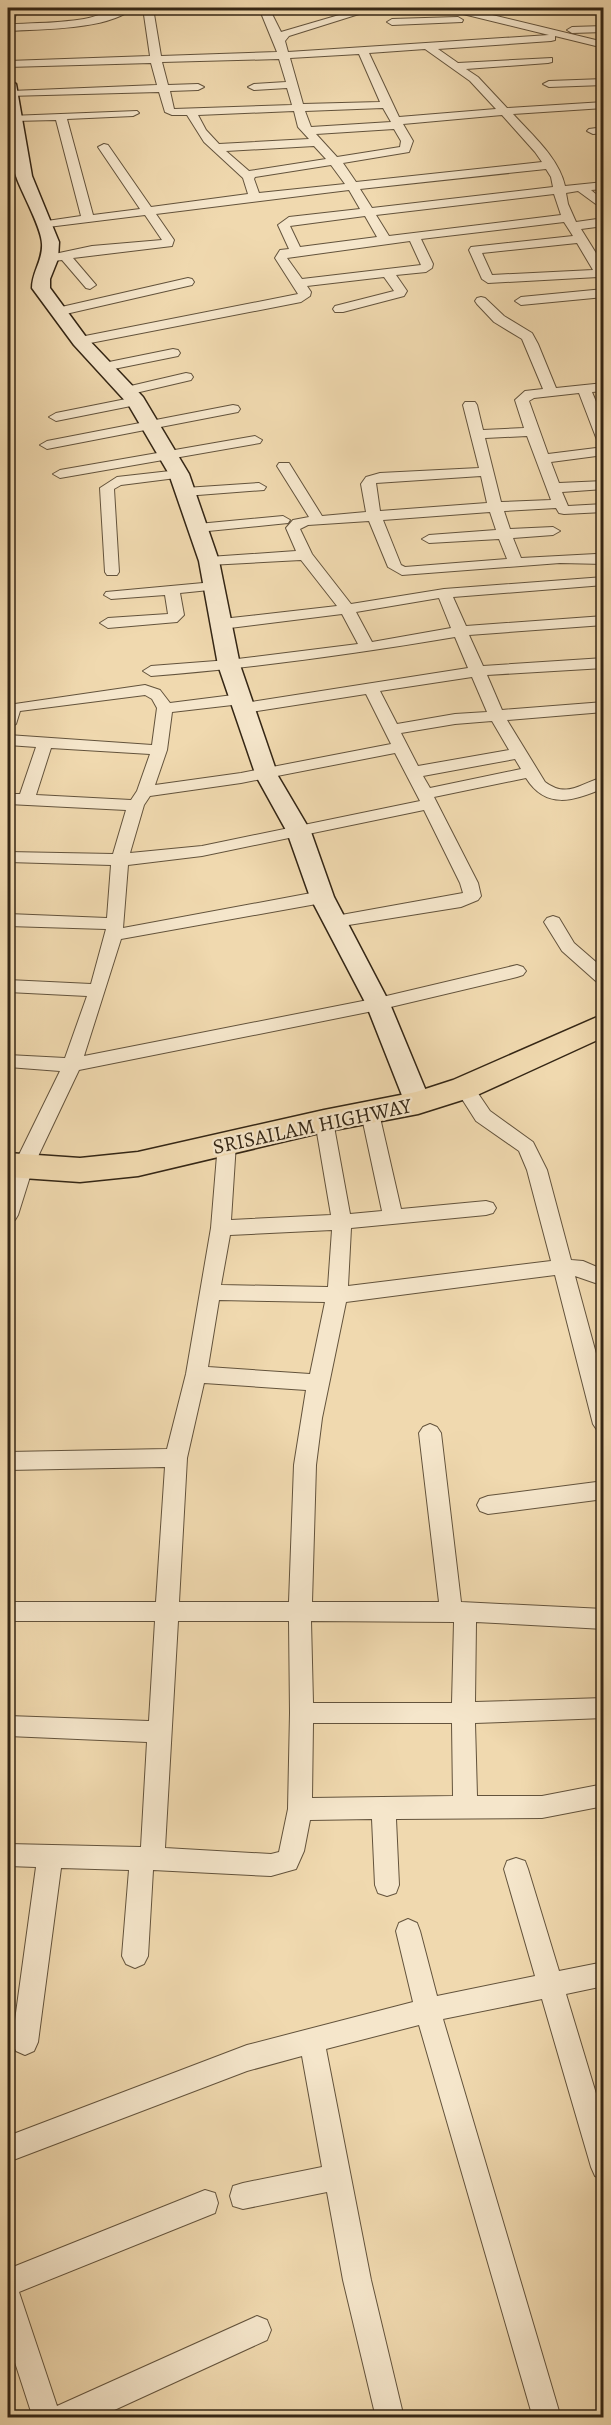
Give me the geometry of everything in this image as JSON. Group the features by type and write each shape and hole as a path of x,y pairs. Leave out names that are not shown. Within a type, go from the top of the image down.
{"highway":[{"name":"SRISAILAM HIGHWAY","path":"15,1166 80,1170 138,1164 418,1103 464,1088 603,1024"}],"street":[{"path":"8,8 11,11 8,27 91,21 108,17 128,8"},
{"path":"148,8 156,59 169,110 172,112 387,105"},
{"path":"264,8 279,40 290,85 308,131 335,160 369,211 385,240"},
{"path":"279,40 285,34 315,19 373,8"},
{"path":"436,8 463,12 603,45"},
{"path":"463,12 603,9"},
{"path":"392,22 494,19"},
{"path":"543,30 603,29"},
{"path":"8,64 87,56 156,59 363,51 572,37"},
{"path":"427,46 474,79 506,111 550,165 561,189 562,204 601,271 488,279 475,250 581,239"},
{"path":"248,176 405,150 407,141 387,105 363,51"},
{"path":"457,66 548,60"},
{"path":"549,84 603,82"},
{"path":"254,87 290,85"},
{"path":"90,285 56,257 24,176 9,89 198,87"},
{"path":"308,131 506,111 603,105"},
{"path":"191,112 196,126 216,148 248,176 255,197"},
{"path":"14,118 133,113"},
{"path":"61,117 88,220"},
{"path":"216,148 317,142"},
{"path":"104,147 168,243 56,257 41,279 41,288 80,341 132,396 169,455 182,483 209,561 229,665 267,776 299,832 322,897 378,1004 418,1103"},
{"path":"44,225 255,197 550,165"},
{"path":"296,251 285,223 369,211 603,185"},
{"path":"580,186 603,207"},
{"path":"80,341 304,296 305,292 281,258 284,253 414,237 571,222 603,222"},
{"path":"299,283 426,268 427,264 414,237"},
{"path":"339,309 400,293 401,291 388,273"},
{"path":"57,312 188,282"},
{"path":"521,301 603,293"},
{"path":"481,301 499,319 527,336 550,392"},
{"path":"104,367 173,353"},
{"path":"56,417 132,396 186,377"},
{"path":"603,387 530,394 522,400 532,432 564,510 603,508"},
{"path":"584,389 603,440"},
{"path":"470,405 479,434 495,507 515,562"},
{"path":"48,445 233,408"},
{"path":"479,434 532,432"},
{"path":"60,474 255,440"},
{"path":"543,459 603,451"},
{"path":"284,466 318,520"},
{"path":"487,472 371,480 368,484 374,516 395,567 402,571 515,562 596,558 603,560"},
{"path":"112,572 107,488 117,481 259,487"},
{"path":"554,488 603,485"},
{"path":"366,647 347,609 304,555 293,528 298,523 560,504"},
{"path":"198,528 283,520"},
{"path":"429,539 553,531"},
{"path":"209,561 304,555"},
{"path":"470,566 478,590"},
{"path":"222,624 347,609 444,593 603,581"},
{"path":"111,595 214,585"},
{"path":"108,623 172,619 176,615 172,589"},
{"path":"444,593 496,715 530,772 549,794 558,797 603,782"},
{"path":"151,671 229,665 366,647 462,631 603,620"},
{"path":"165,708 243,703 371,689 479,671 603,663"},
{"path":"336,921 461,901 471,896 470,883 371,689"},
{"path":"8,724 11,710 15,707 145,690 152,690 165,708 159,750 140,798 120,860 114,930 98,990 72,1065 15,1166 8,1215"},
{"path":"392,730 427,723 496,715 603,706"},
{"path":"8,740 159,750"},
{"path":"26,800 45,743"},
{"path":"8,799 140,798 267,776 399,747"},
{"path":"415,772 519,753"},
{"path":"8,856 120,860 202,850 299,832 530,772"},
{"path":"8,920 114,930 322,897"},
{"path":"553,922 568,947 603,979"},
{"path":"8,1061 72,1065 378,1004 517,971"},
{"path":"8,986 98,990"},
{"path":"464,1088 483,1116 526,1147 537,1170 562,1267 598,1384 603,1424"},
{"path":"370,1113 393,1218"},
{"path":"8,1855 271,1864 287,1861 292,1851 300,1809 302,1713 300,1612 305,1465 311,1418 337,1295 342,1222 324,1122"},
{"path":"135,1956 161,1732 176,1458 196,1374 211,1292 221,1228 227,1143"},
{"path":"221,1228 342,1222 486,1208"},
{"path":"211,1292 337,1295 562,1267 583,1269 603,1279"},
{"path":"196,1374 318,1383"},
{"path":"430,1433 458,1612 465,1807"},
{"path":"8,1461 176,1458"},
{"path":"488,1505 603,1490"},
{"path":"8,1611 458,1612 603,1619"},
{"path":"302,1713 463,1713 603,1708"},
{"path":"8,1726 161,1732"},
{"path":"300,1809 542,1808 603,1795"},
{"path":"384,1809 387,1885"},
{"path":"25,2042 50,1856"},
{"path":"516,1869 549,1986 601,2151"},
{"path":"408,1931 428,2010 547,2418"},
{"path":"8,2150 247,2058 428,2010 603,1974"},
{"path":"312,2041 357,2280 390,2418"},
{"path":"243,2196 337,2177"},
{"path":"8,2283 205,2203"},
{"path":"8,2300 47,2418"},
{"path":"64,2418 257,2330"}]}
